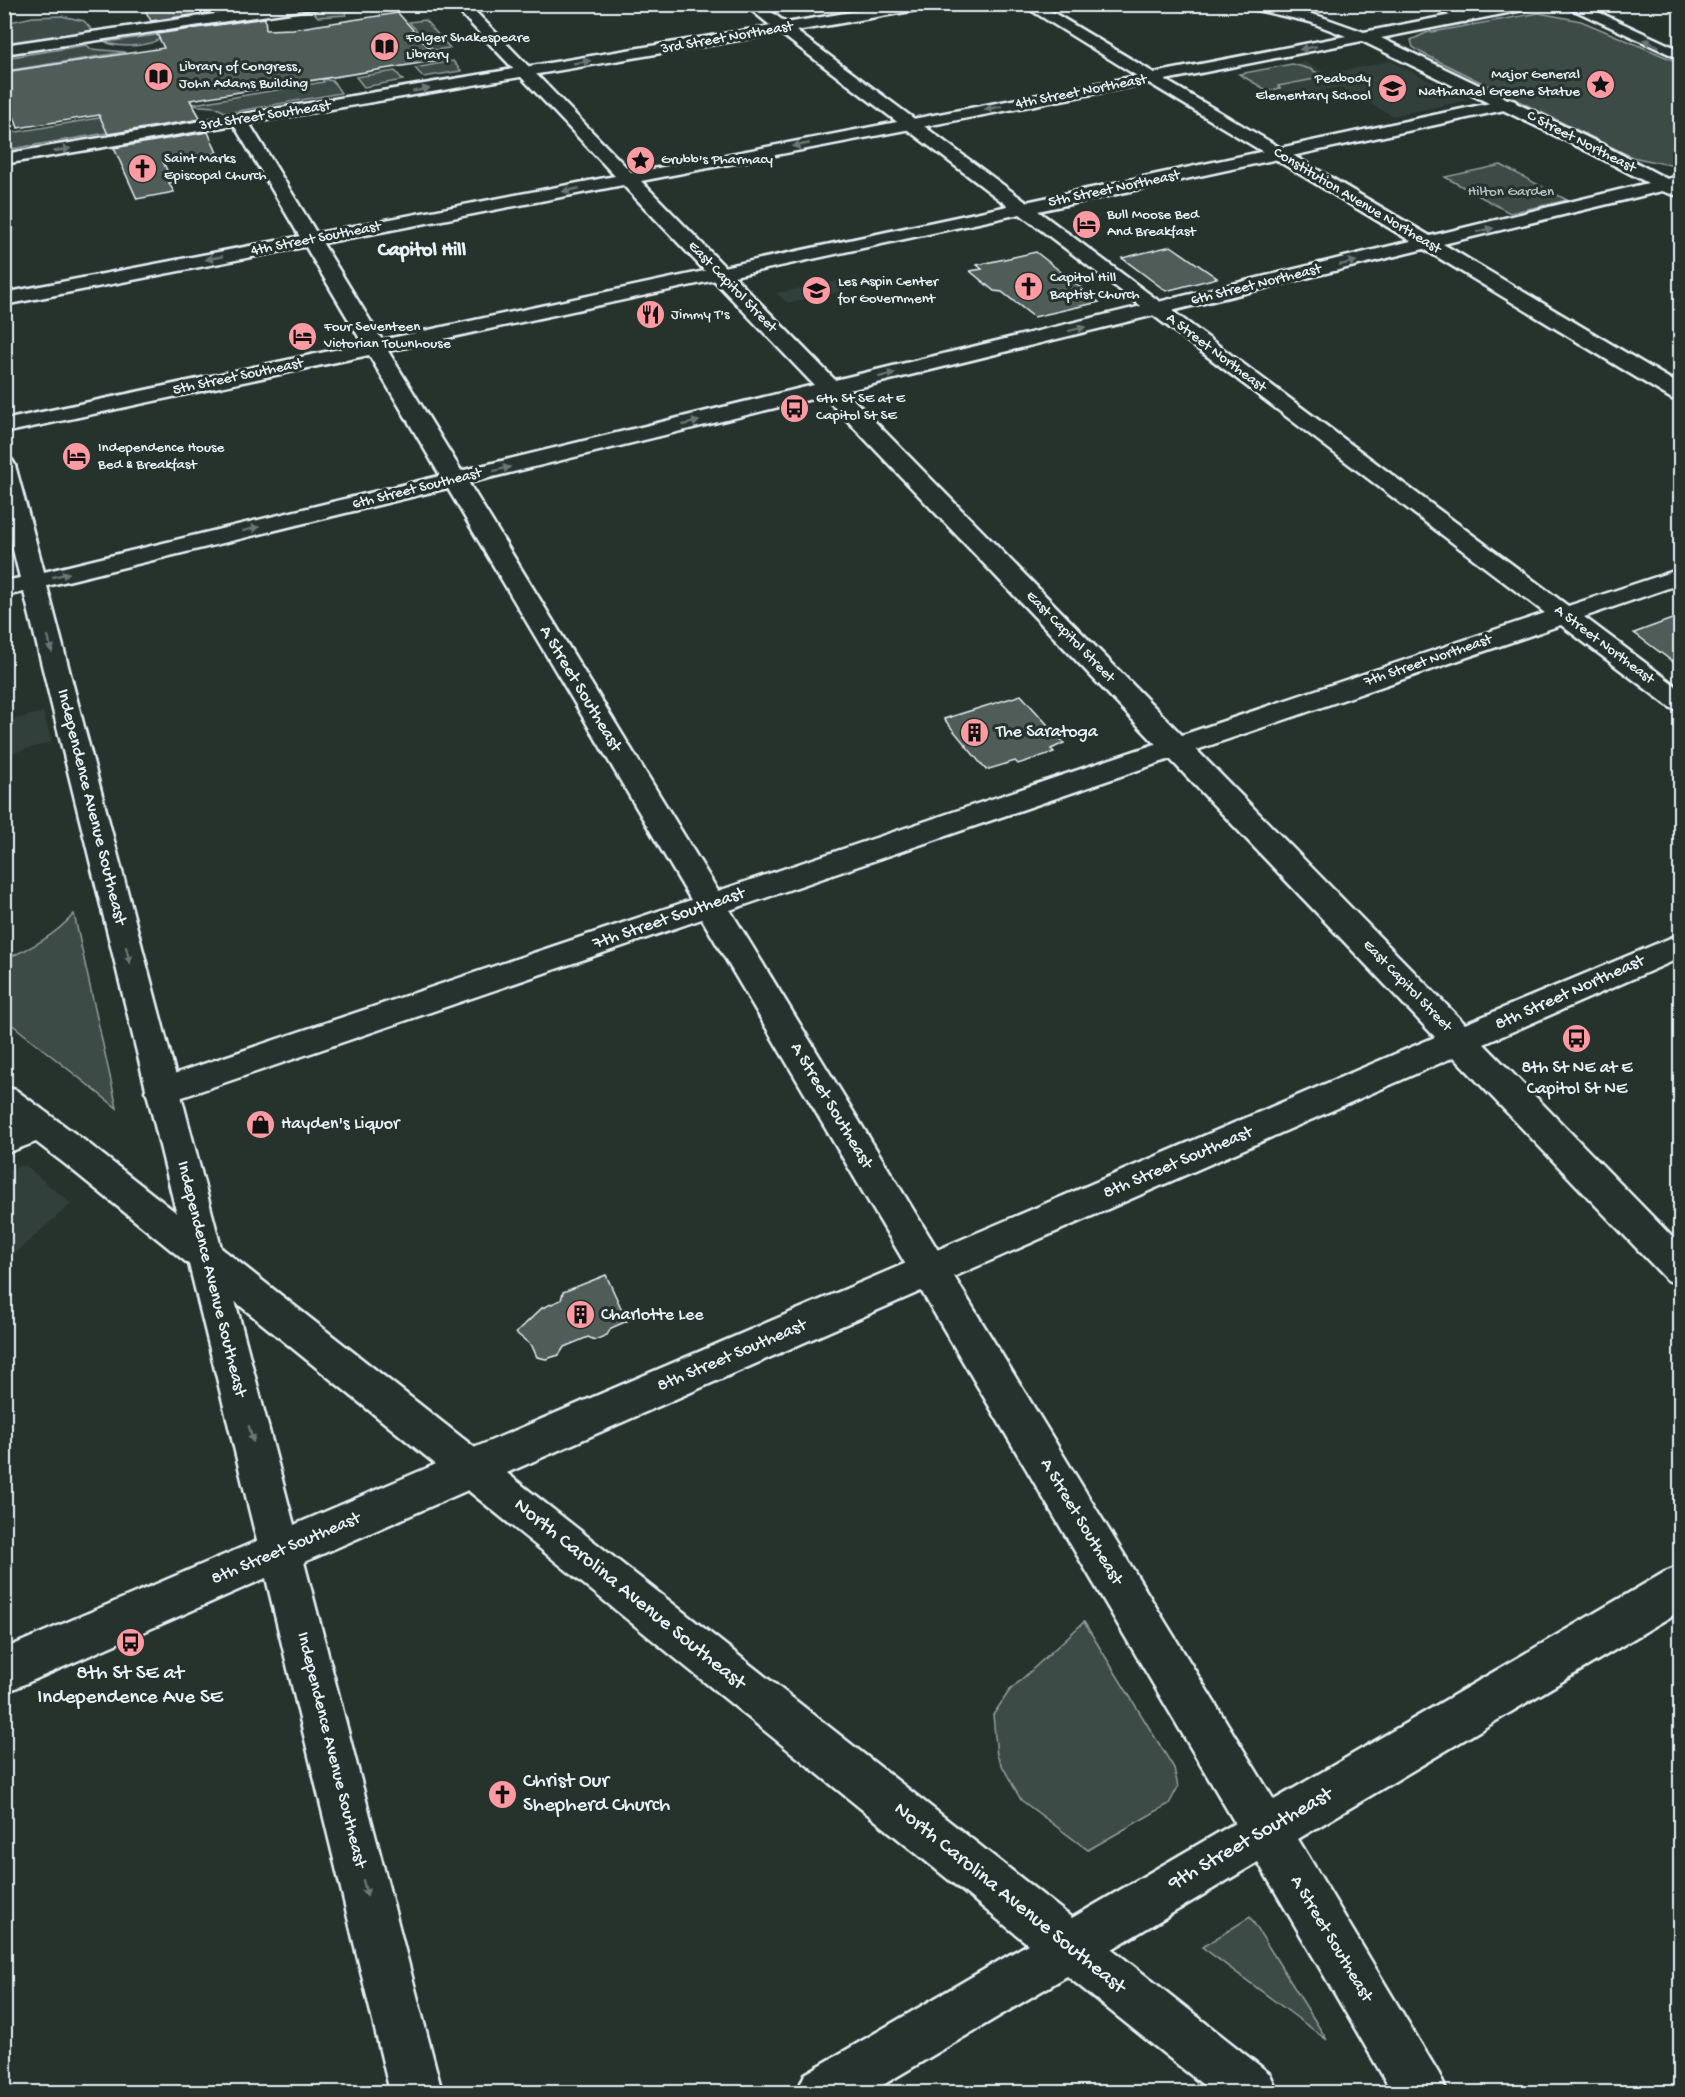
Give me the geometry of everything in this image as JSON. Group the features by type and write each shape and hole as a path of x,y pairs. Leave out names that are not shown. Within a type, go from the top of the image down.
{"main road":[{"path":"4,50 316,4"},
{"name":"East Capitol Street","path":"459,4 1680,1269"},
{"name":"A Street Northeast","path":"751,4 1680,702"},
{"name":"3rd Street Northeast","path":"525,72 928,4"},
{"path":"1248,4 1314,19 1375,27 1426,25"},
{"path":"1436,4 1465,18"},
{"path":"1568,4 1680,55"},
{"name":"Constitution Avenue Northeast","path":"1030,6 1680,394"},
{"name":"4th Street Northeast","path":"628,179 1506,10 1537,7 1621,30"},
{"name":"C Street Northeast","path":"1314,19 1365,37 1433,67 1675,187"},
{"path":"1426,25 1407,35 1403,42 1407,49 1433,67"},
{"name":"3rd Street Southeast","path":"4,159 525,72"},
{"name":"5th Street Northeast","path":"718,273 1509,105"},
{"name":"A Street Southeast","path":"239,120 1266,1831 1420,2092"},
{"path":"1599,150 1641,164 1680,171"},
{"name":"4th Street Southeast","path":"4,299 628,179"},
{"name":"6th Street Northeast","path":"831,389 1428,243 1675,187"},
{"name":"5th Street Southeast","path":"4,426 718,273"},
{"name":"6th Street Southeast","path":"4,589 831,389"},
{"name":"Independence Avenue Southeast","path":"4,465 204,1256 282,1551 416,2092"},
{"name":"7th Street Northeast","path":"1176,747 1680,576"},
{"name":"7th Street Southeast","path":"162,1091 1176,747"},
{"name":"8th Street Northeast","path":"1460,1041 1680,945"},
{"name":"8th Street Southeast","path":"4,1671 1460,1041"},
{"name":"North Carolina Avenue Southeast","path":"4,1100 77,1154 1252,2092"},
{"path":"4,1140 38,1127"},
{"name":"9th Street Southeast","path":"823,2092 1070,1949 1680,1587"}],"shaded area":[{"name":"Peabody Elementary School","path":"1391,61 1468,100 1393,116 1340,87 1293,97 1279,89 1268,91 1239,74 1305,62 1327,74"},
{"name":"Les Aspin Center for Government","path":"857,277 863,283 854,285 856,288 787,303 777,293"},
{"path":"43,712 52,742 5,755 5,722"},
{"path":"25,1165 71,1204 5,1262 5,1170"}],"green space":[{"path":"357,5 395,5 370,11 368,9 345,12 346,15 318,17 313,11"},
{"path":"1539,13 1581,21 1680,63 1680,167 1632,157 1422,53 1413,47 1411,40 1426,33"},
{"path":"62,16 84,21 93,31 5,44 5,23 33,17"},
{"path":"425,20 450,48 434,50 409,22"},
{"path":"163,34 153,42 137,46 119,46 106,42"},
{"path":"87,45 91,49 126,52 5,71 5,58"},
{"path":"453,61 461,71 423,77 415,68"},
{"path":"1292,64 1310,69 1325,77 1278,86 1280,88 1268,91 1239,74"},
{"path":"395,71 403,80 364,87 356,77"},
{"path":"322,79 333,81 341,93 227,113 215,107 188,105 324,82"},
{"path":"134,112 131,129 5,150 4,117 11,133"},
{"name":"Hilton Garden","path":"1501,165 1567,200 1510,213 1445,177"},
{"path":"74,914 117,1108 5,1019 5,959 42,941"},
{"path":"1084,1622 1174,1768 1178,1787 1169,1804 1088,1850 1021,1800 997,1756 993,1715 1010,1690"},
{"path":"1250,1917 1327,2040 1202,1947"}],"building":[{"path":"142,4 264,4 151,21"},
{"name":"Library of Congress, John Adams Building","path":"398,13 440,60 190,100 201,119 108,134 99,115 18,128 4,89 4,72 164,48 157,34 265,18 266,30 293,29"},
{"name":"Saint Marks Episcopal Church","path":"208,132 217,153 163,162 173,182 169,183 174,192 137,199 114,148"},
{"path":"1171,246 1217,278 1166,291 1122,258"},
{"name":"Capitol Hill Baptist Church","path":"1036,252 1099,302 1034,317 1002,292 994,291 970,271 982,269 977,265"},
{"path":"1680,616 1680,667 1634,633"},
{"name":"The Saratoga","path":"1021,695 1064,743 1051,749 1054,752 1018,764 1015,761 986,770 944,719"},
{"name":"Charlotte Lee","path":"606,1275 627,1321 611,1328 607,1335 595,1340 588,1337 564,1347 559,1355 546,1359 537,1357 532,1346 516,1333 542,1308 561,1300 563,1292"}],"place":[{"name":"Folger Shakespeare Library","path":"385,47"},
{"name":"Library of Congress, John Adams Building","path":"158,76"},
{"name":"Major General Nathanael Greene Statue","path":"1601,84"},
{"name":"Peabody Elementary School","path":"1392,88"},
{"name":"Grubb's Pharmacy","path":"640,160"},
{"name":"Saint Marks Episcopal Church","path":"143,168"},
{"name":"Bull Moose Bed And Breakfast","path":"1086,224"},
{"name":"Capitol Hill Baptist Church","path":"1029,287"},
{"name":"Les Aspin Center for Government","path":"817,291"},
{"name":"Jimmy T's","path":"650,315"},
{"name":"Four Seventeen Victorian Townhouse","path":"303,336"},
{"name":"6th St SE at E Capitol St SE","path":"795,408"},
{"name":"Independence House Bed & Breakfast","path":"77,457"},
{"name":"The Saratoga","path":"975,732"},
{"name":"8th St NE at E Capitol St NE","path":"1577,1039"},
{"name":"Hayden's Liquor","path":"260,1124"},
{"name":"Charlotte Lee","path":"580,1315"},
{"name":"8th St SE at Independence Ave SE","path":"130,1643"},
{"name":"Christ Our Shepherd Church","path":"502,1794"}],"district":[{"name":"Capitol Hill","path":"422,251"}]}
